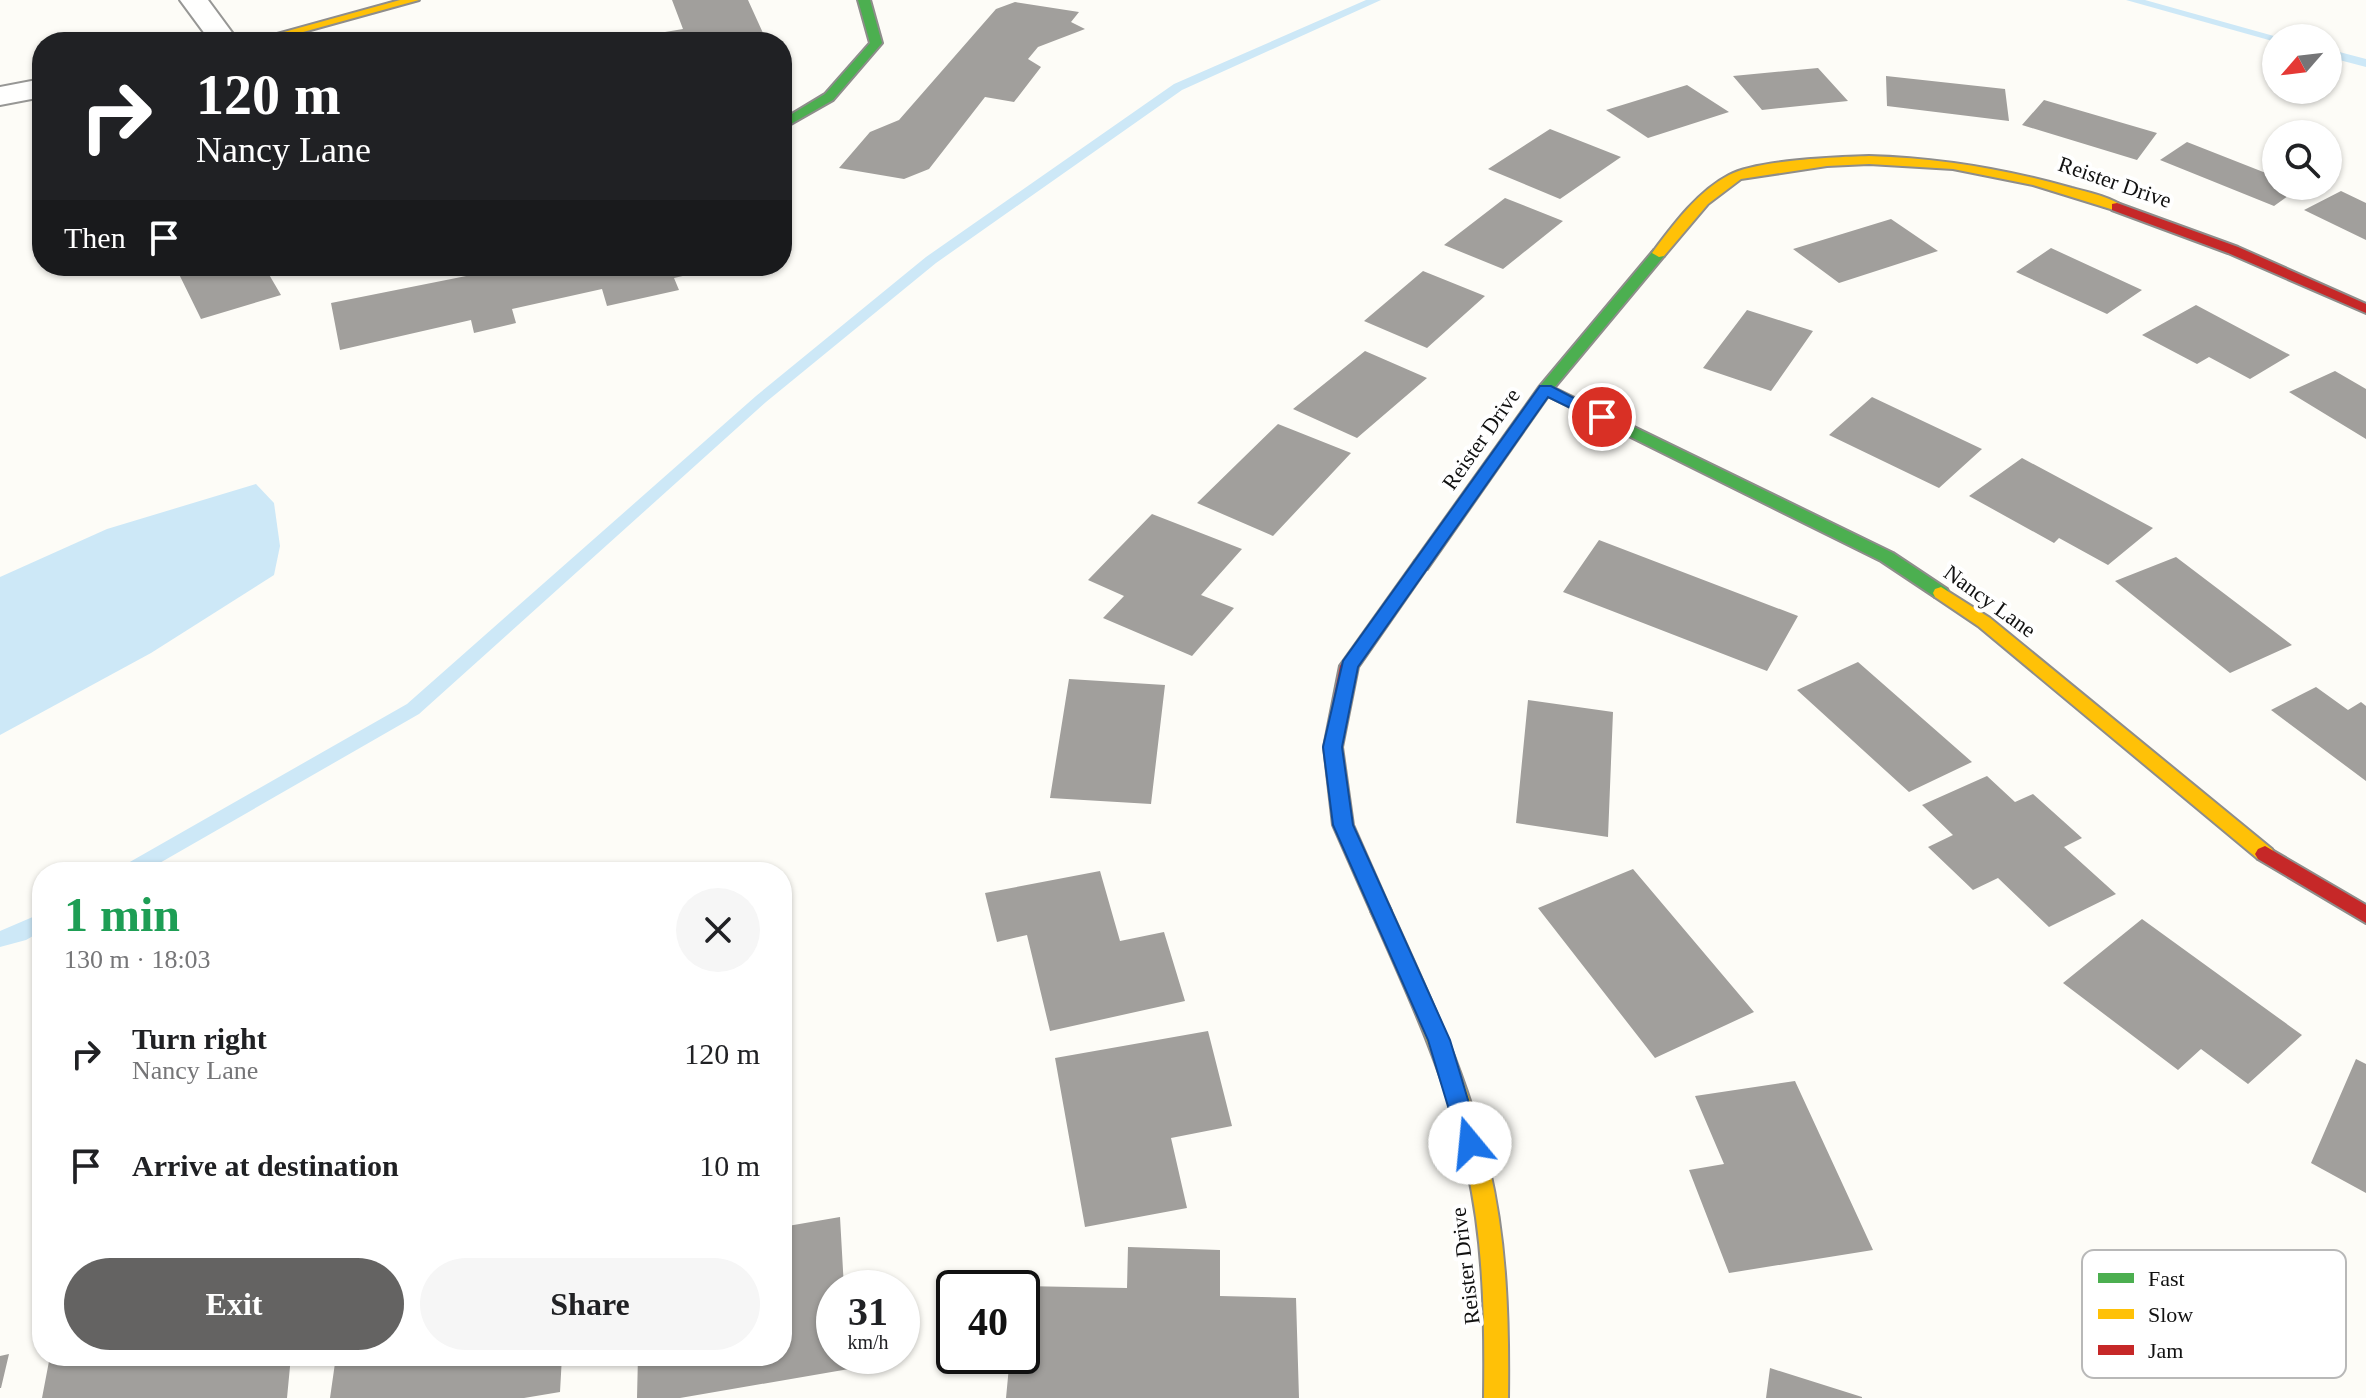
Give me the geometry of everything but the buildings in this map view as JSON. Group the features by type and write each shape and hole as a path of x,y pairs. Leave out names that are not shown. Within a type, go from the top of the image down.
{"street":[{"path":"194,0 218,32"},
{"path":"292,32 413,0"},
{"path":"792,119 829,97 876,43 864,0"},
{"path":"0,96 32,90"},
{"name":"Reister Drive","path":"1496,1398 1497,1318 1478,1168 1439,1040 1343,825 1333,747 1349,666 1545,389 1703,201 1738,175 1814,162 1893,159 1981,167 2073,191 2233,250 2366,309"},
{"name":"Nancy Lane","path":"1545,389 1887,557 1984,622 2253,847 2366,915"}],"water":[{"path":"256,484 274,503 280,546 274,575 151,653 0,735 0,577 107,529"}],"waterway":[{"path":"145,862 413,709 761,399 931,260 1178,87 1375,0"},
{"path":"2132,0 2262,35"},
{"path":"2342,57 2366,63"},
{"path":"0,939 32,927"}],"traffic: fast":[{"path":"792,119 829,97 876,43 864,0"},
{"path":"1421,565 1545,389 1659,253"},
{"path":"1545,389 1887,557 1941,593"}],"traffic: slow":[{"path":"292,32 413,0"},
{"path":"1659,253 1704,201 1736,176 1827,162 1869,160 1953,165 2036,182 2117,207"},
{"path":"1941,593 1984,622 2265,854"},
{"path":"1381,911 1448,1069 1478,1167 1494,1282 1496,1398"}],"traffic: jam":[{"path":"2117,207 2233,250 2366,309"},
{"path":"1381,911 1343,825 1333,747 1349,666 1421,565"},
{"path":"2265,854 2366,915"}],"route":[{"path":"1470,1143 1439,1040 1343,825 1333,747 1349,666 1545,389 1602,417"}]}
